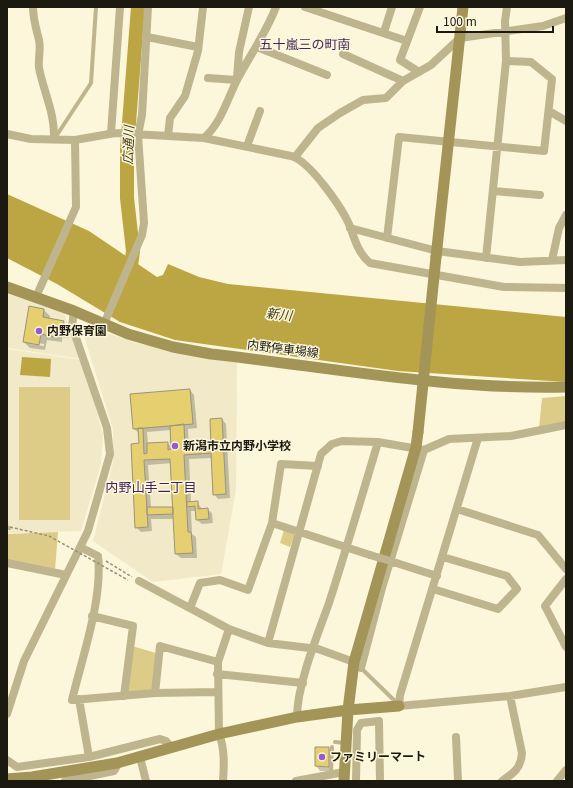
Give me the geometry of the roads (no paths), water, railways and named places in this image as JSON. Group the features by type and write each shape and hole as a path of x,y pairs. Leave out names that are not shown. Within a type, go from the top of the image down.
{"street":[{"path":"33,7 33,18 40,42 39,67 55,126 54,140"},
{"path":"113,133 120,7"},
{"path":"104,324 142,235 144,223 137,135 142,115 148,7"},
{"path":"168,136 170,118 185,96 198,47 203,7"},
{"path":"237,80 239,52 249,7"},
{"path":"204,138 219,119 237,80 257,48 276,7"},
{"path":"305,7 384,32 407,41"},
{"path":"384,32 392,7"},
{"path":"419,72 400,60 420,7"},
{"path":"358,665 374,615 420,449 418,432 463,7"},
{"path":"486,258 494,191 506,60 505,30 507,7"},
{"path":"295,157 318,128 363,100 386,98 403,81 431,65 460,38 505,30 543,26 566,18"},
{"path":"147,37 198,47"},
{"path":"257,48 327,75"},
{"path":"343,54 403,81"},
{"path":"387,238 399,137 497,148 544,151 552,79 531,62 506,60"},
{"path":"208,78 237,80"},
{"path":"549,111 566,120"},
{"path":"247,146 260,112"},
{"path":"7,134 31,139 54,140 75,140 113,133 204,138 295,157 312,172 328,191 350,228 353,239 370,263 504,287 566,288"},
{"path":"36,297 76,207 75,140"},
{"path":"494,191 540,195"},
{"path":"552,260 559,228 566,215"},
{"path":"350,228 437,254 520,262 566,260"},
{"name":"内野停車場線","path":"7,287 74,311 150,341 211,354 459,384 506,387 566,387"},
{"path":"7,714 24,661 88,531 110,454 107,428 72,326 74,311"},
{"path":"268,643 321,454 332,444 354,440 378,442 420,449 449,439 511,436 566,425"},
{"path":"399,706 400,695 478,438"},
{"path":"297,717 297,708 303,683 347,548 378,442"},
{"path":"296,781 331,773 344,776 341,742 358,665 420,449"},
{"path":"190,608 200,583 220,580 248,590 272,523 281,464 318,466"},
{"path":"457,509 538,535 566,569"},
{"path":"272,523 437,576"},
{"path":"80,547 98,556 100,572 92,616 72,700 156,693 217,692"},
{"path":"433,589 498,609 517,589 507,576 443,557"},
{"path":"7,563 66,575"},
{"path":"566,579 545,606 566,647"},
{"path":"139,580 229,629 268,643 314,648 358,665"},
{"path":"92,616 133,626 124,696"},
{"path":"223,781 222,743 219,734 217,674 218,662 229,629"},
{"path":"156,693 160,646 218,662"},
{"path":"217,674 303,683"},
{"path":"7,779 91,770 219,734 297,717 317,716 348,710 510,696 566,687"},
{"path":"502,781 516,772 521,762 522,753 510,696"},
{"path":"80,699 91,770"},
{"path":"356,781 357,730 361,723 379,721 380,781"},
{"path":"456,737 458,781"},
{"path":"65,781 160,739 166,741 171,747"},
{"path":"140,757 146,781"},
{"path":"7,760 17,767 91,770"},
{"path":"557,781 566,770"}],"lane":[{"path":"54,140 91,83 96,7"},
{"path":"358,665 399,706"},
{"path":"331,773 332,747"}],"water":[{"name":"新川","path":"7,194 89,231 157,277 163,275 168,264 199,277 228,284 566,317 566,382 398,371 175,340 120,322 57,284 7,258"},
{"path":"22,357 51,359 50,377 20,375"}],"waterway":[{"name":"広通川","path":"131,266 133,251 127,198 127,149 138,7"}],"place":[{"name":"内野保育園","path":"39,331"},
{"name":"新潟市立内野小学校","path":"175,446"},
{"name":"ファミリーマート","path":"322,757"}],"district":[{"name":"五十嵐三の町南","path":"305,44"},
{"name":"内野山手二丁目","path":"151,487"}]}
